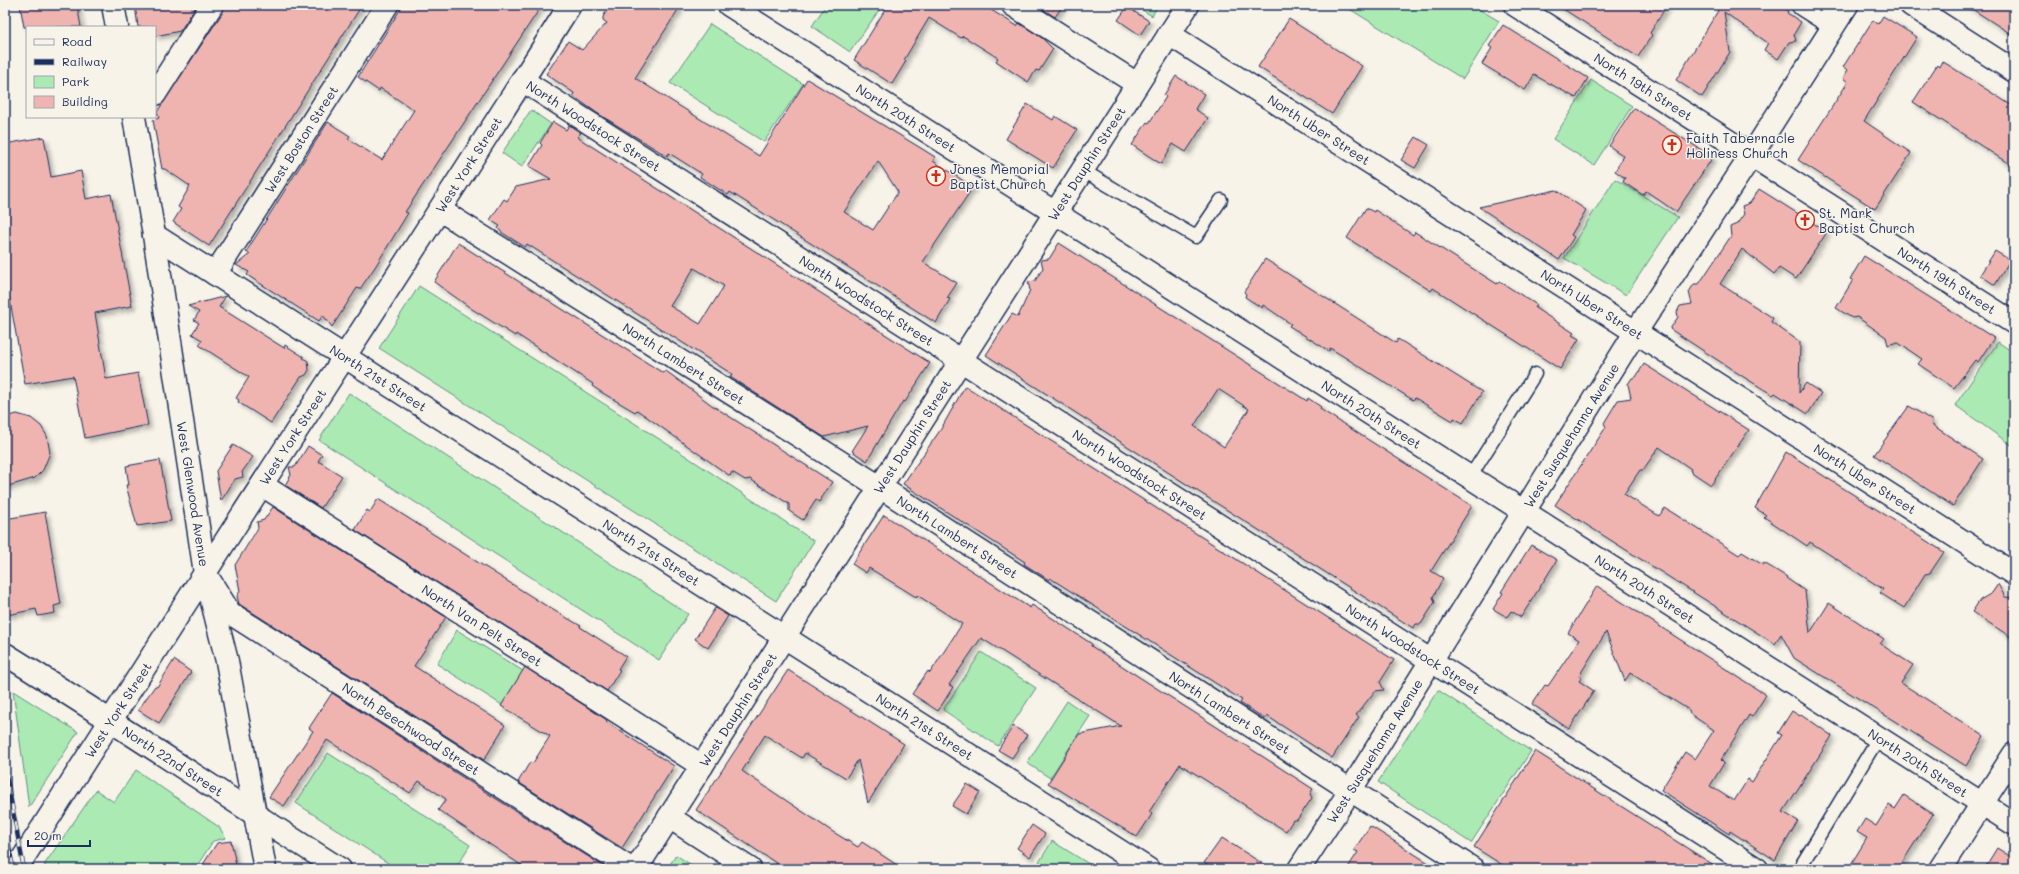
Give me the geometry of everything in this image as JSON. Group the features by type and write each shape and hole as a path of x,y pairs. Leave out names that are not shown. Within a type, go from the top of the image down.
{"street":[{"path":"113,5 117,26"},
{"path":"156,92 212,5"},
{"name":"West Boston Street","path":"215,274 387,5"},
{"name":"West York Street","path":"16,869 344,356 440,210 570,5"},
{"name":"North 20th Street","path":"729,5 2014,824"},
{"path":"1013,5 1137,84"},
{"name":"West Dauphin Street","path":"636,869 1188,5"},
{"name":"North 19th Street","path":"1514,5 2014,323"},
{"path":"1803,5 1833,24"},
{"name":"West Susquehanna Avenue","path":"1299,869 1350,791 1431,659 1636,333 1752,156 1846,5"},
{"path":"1911,5 2014,71"},
{"name":"North Uber Street","path":"1169,34 2014,574"},
{"name":"North Woodstock Street","path":"522,80 960,362 1431,659 1757,869"},
{"name":"West Glenwood Avenue","path":"136,120 205,573 228,661 265,869"},
{"name":"North Lambert Street","path":"440,210 880,487 1473,869"},
{"name":"North 21st Street","path":"154,235 1148,869"},
{"name":"North Van Pelt Street","path":"262,484 702,766"},
{"name":"North Beechwood Street","path":"205,573 230,613 631,869"},
{"name":"North 22nd Street","path":"5,654 111,720 340,869"},
{"path":"1940,869 2014,754"},
{"path":"669,817 750,869"}],"lane":[{"path":"1082,170 1196,237 1221,200"},
{"path":"1470,478 1535,374"},
{"path":"1799,869 1879,737"}],"green space":[{"path":"826,5 882,6 850,52 812,26"},
{"path":"1134,5 1158,5 1152,16"},
{"path":"1343,5 1472,5 1499,21 1463,79"},
{"path":"710,24 803,84 764,142 670,83"},
{"path":"1591,80 1632,106 1594,165 1553,139"},
{"path":"531,110 551,124 522,167 502,153"},
{"path":"1615,179 1678,217 1626,295 1564,258"},
{"path":"419,286 686,456 814,541 776,601 379,348"},
{"path":"1998,342 2014,353 2014,447 1955,405"},
{"path":"349,393 688,614 659,660 319,440"},
{"path":"457,630 523,671 502,705 437,664"},
{"path":"981,652 1036,688 998,746 943,710"},
{"path":"1438,690 1531,751 1471,843 1378,782"},
{"path":"13,691 78,732 29,807"},
{"path":"1067,701 1090,716 1050,778 1027,763"},
{"path":"328,753 470,845 455,869 397,869 296,803"},
{"path":"136,770 219,827 226,838 213,841 195,869 50,869 44,865 96,790 114,802"},
{"path":"1052,841 1097,869 1035,869"},
{"path":"676,855 696,868 696,869 667,869"}],"building":[{"path":"20,5 77,5 81,26 24,27"},
{"path":"135,5 160,5 161,8 179,5 197,5 180,31 156,36 156,26 138,26"},
{"path":"224,5 362,5 209,246 173,222 181,209 178,207 190,186 165,169 162,169 153,120 159,118 157,112 223,12"},
{"path":"403,5 542,5 405,212 408,213 375,267 360,289 357,288 332,327 323,315 319,321 247,275 249,272 236,265 250,254 246,252 328,122 350,136 348,139 382,160 414,110 380,88 379,91 358,77"},
{"path":"610,5 681,5 635,78 759,156 807,79 935,157 933,161 973,187 923,262 957,283 947,298 950,299 936,323 730,192 728,195 700,177 702,174 669,153 667,156 597,113 573,96 574,93 546,74 568,41 582,50 607,23 603,20 603,17","holes":["878,161 898,192 873,230 844,212"]},
{"path":"888,5 983,5 1017,26 1019,23 1042,38 1053,49 1039,71 1036,70 1028,82 996,61 998,58 963,36 961,38 929,18 904,60 906,61 892,84 854,60"},
{"path":"1036,5 1063,5 1055,17"},
{"path":"1557,5 1667,5 1650,33 1652,35 1638,57"},
{"path":"1713,5 1779,5 1788,11 1787,13 1801,22 1794,34 1796,41 1789,42 1778,59 1764,50 1768,43 1724,12 1730,52 1702,97 1676,80 1719,9"},
{"path":"1966,5 2014,5 2014,36"},
{"path":"1127,7 1149,21 1140,35 1118,20"},
{"path":"1883,16 1917,37 1864,121 1911,153 1875,209 1798,160 1848,82 1843,78 1848,70 1843,67 1873,20 1878,24"},
{"path":"1289,19 1362,66 1332,114 1258,67"},
{"path":"1503,25 1588,78 1576,98 1534,75 1525,90 1482,64 1492,48 1489,46"},
{"path":"1942,61 2014,107 2014,167 1913,102 1937,65 1939,67"},
{"path":"1176,76 1204,94 1195,109 1208,118 1186,152 1173,144 1161,164 1132,145 1166,97 1164,95"},
{"path":"1027,104 1053,120 1055,116 1077,130 1053,168 1006,139"},
{"path":"1634,108 1713,157 1676,212 1646,191 1643,195 1623,182 1625,178 1615,171 1624,156 1609,146"},
{"path":"553,122 566,130 569,125 581,133 577,137 930,363 905,402 903,401 867,461 852,451 868,426 824,437 730,377 732,374 527,244 525,247 501,232 498,228 500,226 490,220 504,199 507,201 516,187 551,179 529,166 542,145 540,143","holes":["694,268 724,286 700,324 670,306"]},
{"path":"44,137 51,177 81,171 86,199 111,194 132,306 95,313 106,379 138,373 148,425 85,438 73,376 25,384 5,273 5,144"},
{"path":"1416,137 1429,145 1415,168 1401,160"},
{"path":"1759,189 1827,232 1796,279 1779,268 1774,274 1742,249 1720,284 1773,318 1771,322 1800,342 1799,393 1806,383 1821,393 1808,414 1775,393 1773,395 1742,376 1670,329 1678,317 1677,312 1680,306 1692,304 1689,292 1694,284 1699,284 1731,236 1730,227 1737,224 1744,214 1742,206 1750,203"},
{"path":"1556,190 1586,210 1571,235 1574,237 1559,260 1479,207"},
{"path":"1366,208 1374,212 1375,210 1413,235 1415,232 1497,284 1499,281 1537,305 1535,308 1574,333 1572,335 1579,339 1560,369 1433,288 1431,291 1347,238"},
{"path":"458,243 663,373 666,371 713,406 832,482 819,502 816,500 803,520 789,511 789,504 750,479 745,480 732,472 730,476 637,410 635,412 601,392 592,386 593,384 516,334 515,336 472,309 434,282"},
{"path":"1059,243 1307,401 1308,398 1321,407 1320,409 1472,506 1431,571 1443,578 1433,597 1435,602 1421,624 1416,624 1413,628 986,355 1012,314 1018,317 1030,290 1028,282 1035,281 1043,268 1041,260 1049,259","holes":["1218,389 1249,409 1224,447 1194,426"]},
{"path":"1995,251 2010,260 1995,285 1980,275"},
{"path":"1864,256 1994,338 1978,362 1975,360 1954,388 1918,364 1922,359 1897,342 1888,345 1886,337 1857,317 1852,318 1836,308 1853,280 1850,279"},
{"path":"1265,259 1396,343 1398,339 1482,392 1463,423 1454,418 1453,421 1415,398 1413,400 1330,348 1329,351 1289,326 1291,324 1263,305 1262,308 1245,297 1246,294 1244,292"},
{"path":"226,296 219,307 284,348 285,345 308,361 309,370 306,375 301,377 271,423 238,402 239,400 236,398 249,377 199,345 202,340 192,334 199,323 194,320 199,312 188,306"},
{"path":"1644,364 1749,430 1711,485 1659,447 1643,470 1640,470 1624,494 1659,516 1665,508 1739,555 1742,552 1787,577 1786,578 1805,591 1810,633 1829,603 1884,639 1880,644 1913,665 1901,683 1984,736 1966,766 1794,658 1781,634 1775,644 1555,505 1606,427 1604,423 1618,400 1631,398 1628,384 1632,378 1636,377"},
{"path":"965,386 1394,660 1380,682 1384,690 1375,691 1356,715 1359,717 1332,758 1267,716 1265,719 1240,703 1242,700 1050,578 1049,580 1024,564 1025,562 903,484 941,429"},
{"path":"1909,406 1933,421 1931,424 1983,459 1953,506 1874,455"},
{"path":"17,414 31,418 41,426 47,436 50,453 43,470 35,478 5,487 5,417"},
{"path":"233,445 253,457 242,472 243,477 235,479 221,501 216,471"},
{"path":"308,446 322,455 318,461 342,476 321,508 285,485 291,475 289,467 295,467"},
{"path":"1786,452 1944,552 1930,573 1925,574 1904,608 1880,593 1883,589 1810,542 1807,546 1764,517 1766,515 1755,508"},
{"path":"160,460 171,521 137,526 126,485 129,485 126,466"},
{"path":"378,499 548,607 581,626 580,627 626,656 618,669 620,670 607,691 355,530 367,510 370,512"},
{"path":"273,507 446,617 414,666 505,725 484,760 239,604 237,596 240,591 235,565 258,528 257,522 264,520"},
{"path":"45,512 61,604 54,606 55,613 38,616 36,609 7,615 5,605 5,519"},
{"path":"884,515 1030,608 1032,605 1092,644 1091,646 1313,789 1310,794 1312,798 1297,820 1293,820 1286,831 1180,764 1149,812 1152,814 1137,837 1048,783 1079,734 1121,726 981,638 949,685 953,687 938,711 912,694 928,671 930,673 962,624 917,595 916,597 869,568 866,573 852,564"},
{"path":"1531,545 1557,560 1521,617 1511,611 1507,617 1493,609 1503,593 1501,592"},
{"path":"1998,584 2005,597 2014,598 2014,639 1972,612 1980,600 1992,593"},
{"path":"1597,586 1766,695 1752,717 1749,715 1721,760 1724,763 1710,786 1734,801 1748,779 1752,782 1782,735 1778,733 1792,711 1800,716 1801,714 1832,736 1783,812 1798,821 1775,860 1730,831 1729,834 1661,790 1685,752 1695,759 1714,730 1690,714 1689,710 1630,673 1625,681 1606,632 1579,676 1582,677 1579,681 1594,691 1569,729 1532,704 1545,685 1548,686 1579,640 1568,633"},
{"path":"715,608 728,616 708,648 695,639"},
{"path":"174,660 191,672 159,723 138,710 155,686 157,687"},
{"path":"525,667 607,720 606,722 674,766 622,848 518,782 530,762 533,763 550,736 501,706"},
{"path":"788,670 904,744 868,803 858,760 846,778 805,753 802,758 765,735 742,771 833,832 858,847 862,842 903,869 785,869 696,810"},
{"path":"332,693 608,869 527,869 438,810 446,799 419,781 410,793 327,740 284,806 269,797 313,731 309,728"},
{"path":"1013,726 1027,735 1012,758 998,750"},
{"path":"1535,751 1720,869 1508,869 1474,847"},
{"path":"967,784 980,792 966,814 952,806"},
{"path":"1904,795 1933,814 1898,869 1848,869 1867,838 1857,832 1865,819 1876,826 1889,805 1895,809"},
{"path":"1032,825 1045,834 1030,857 1017,848"},
{"path":"1370,826 1438,869 1347,869 1358,852 1354,850"},
{"path":"1222,838 1271,869 1213,869 1204,863"},
{"path":"231,841 237,869 200,869 217,843"},
{"path":"1997,848 2014,859 2014,869 1984,869"}],"railway":[{"path":"5,769 24,869"},
{"path":"5,823 13,869"}],"place":[{"name":"Faith Tabernacle Holiness Church","path":"1672,145"},
{"name":"Jones Memorial Baptist Church","path":"936,176"},
{"name":"St. Mark Baptist Church","path":"1805,220"}]}
